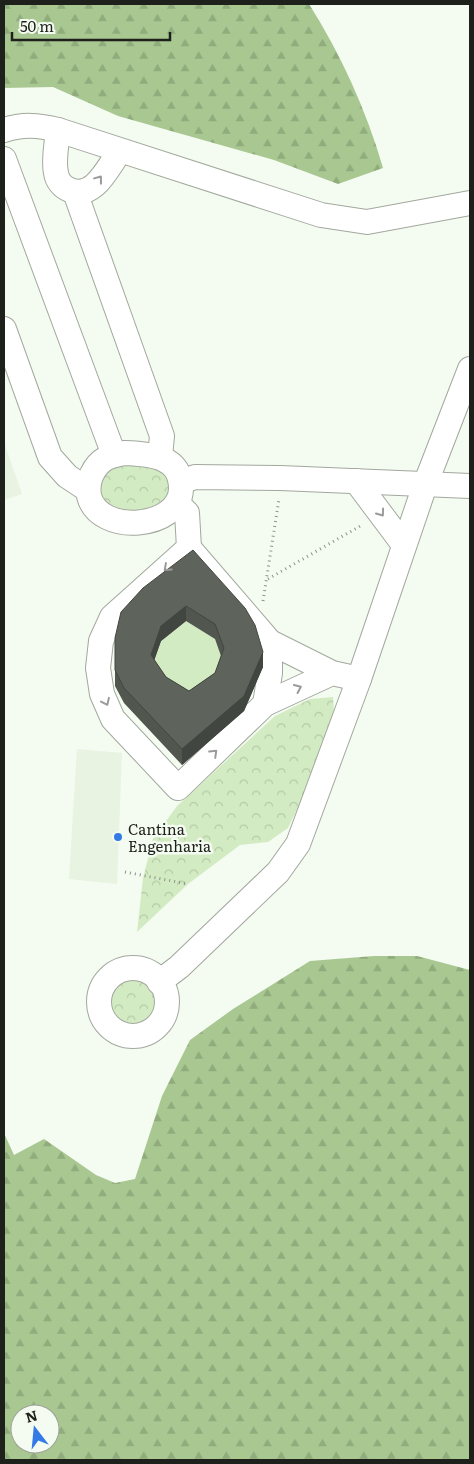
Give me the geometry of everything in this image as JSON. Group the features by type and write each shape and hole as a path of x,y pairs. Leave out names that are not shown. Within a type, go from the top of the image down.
{"lane":[{"path":"4,130 15,126 36,125 58,130 321,215 367,222 470,203"},
{"path":"58,130 55,170 57,177 67,189 75,192 90,189 96,184 120,151"},
{"path":"4,159 114,455"},
{"path":"75,192 162,436 160,456"},
{"path":"4,329 50,457 67,476 88,490"},
{"path":"159,982 179,967 278,872 298,844 359,679 425,485 470,369"},
{"path":"359,679 332,674 265,635 189,548 187,514 179,493 177,471 160,456 149,454 114,455 103,460 89,478 88,490 97,512 106,518 118,522 160,518 170,512 179,493 195,477 280,478 470,486"},
{"path":"356,481 404,545"},
{"path":"189,548 112,617 102,642 98,668 102,694 113,719 178,788 265,704 332,674"},
{"path":"265,635 270,673 265,704"}],"path":[{"path":"265,635 267,580 276,525 280,478"},
{"path":"267,580 381,513"},
{"path":"125,872 188,884"}],"shaded area":[{"path":"4,442 22,494 4,500"},
{"path":"77,749 122,753 117,884 69,879"}],"green space":[{"path":"4,4 309,4 332,43 352,83 369,125 383,168 338,184 274,160 118,116 53,87 4,88"},
{"path":"126,464 156,466 167,476 170,491 162,504 137,511 123,512 112,509 106,503 101,497 101,484 105,474 108,470"},
{"path":"186,621 215,639 224,663 189,706 151,670 161,641"},
{"path":"333,697 334,713 304,795 288,828 268,842 240,845 188,884 137,932 143,878 153,839 177,806 275,716 310,699"},
{"path":"374,956 417,956 470,970 470,1460 4,1460 4,1133 14,1155 44,1139 96,1175 115,1183 135,1179 162,1096 190,1040 233,1009 310,961"},
{"path":"130,975 150,983 158,1003 150,1023 130,1031 110,1023 102,1003 110,983"}],"building":[{"path":"193,550 245,608 255,625 263,652 244,696 182,749 124,688 115,670 115,638 121,612 143,588","holes":["186,606 215,624 224,648 215,673 189,691 166,677 151,655 161,626"]}],"place":[{"name":"Cantina Engenharia","path":"118,837"}]}
